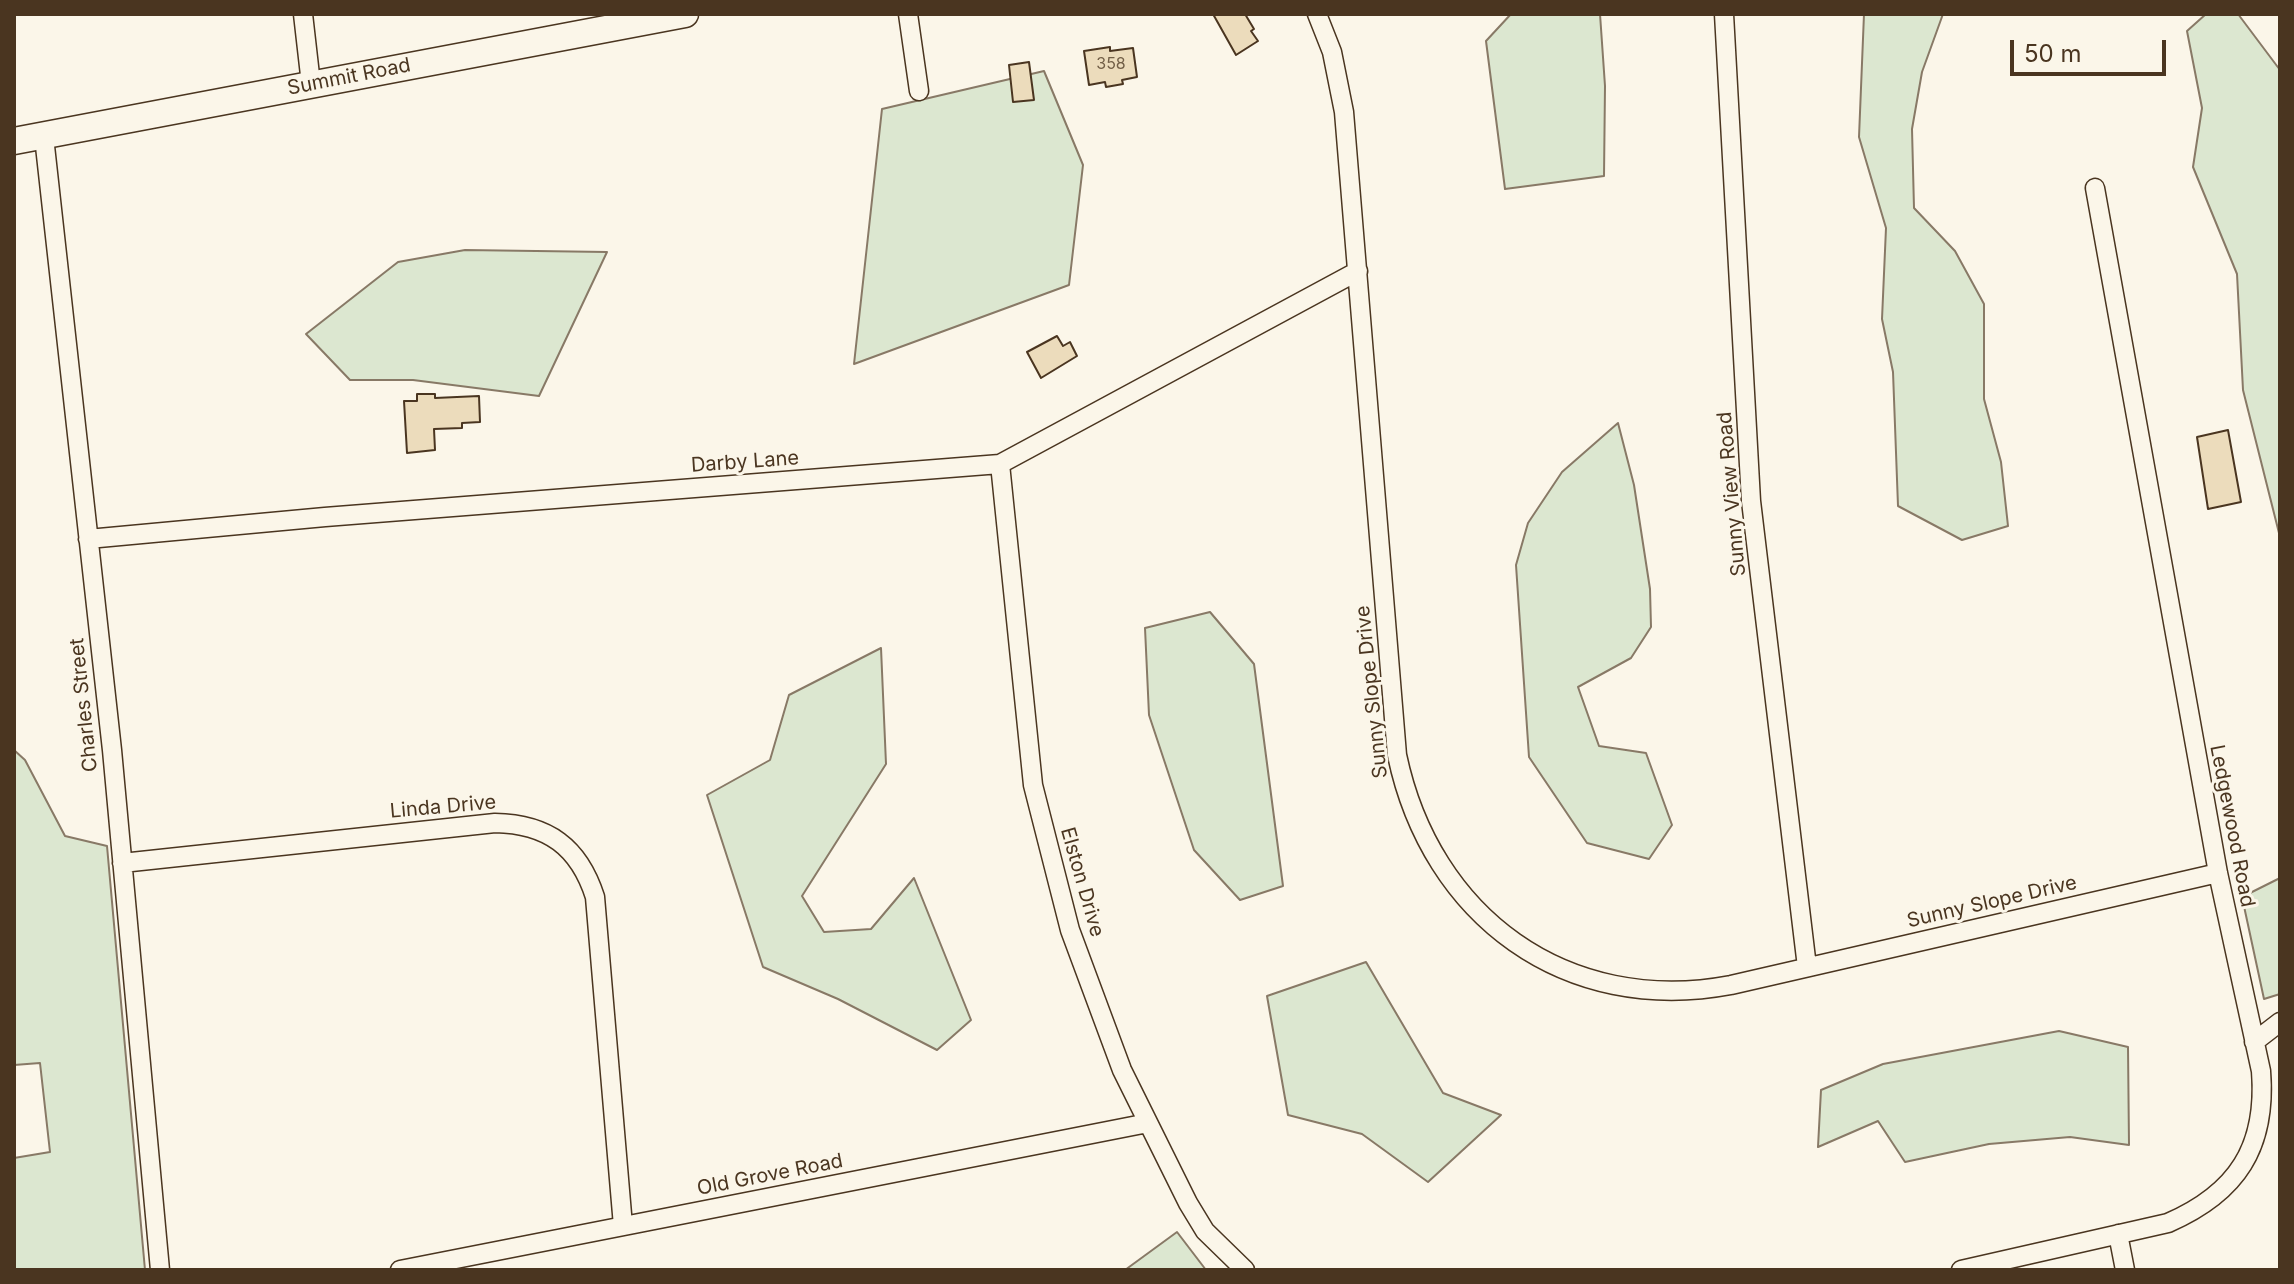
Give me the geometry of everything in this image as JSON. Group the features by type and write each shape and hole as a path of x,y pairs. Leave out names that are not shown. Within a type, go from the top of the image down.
{"main road":[{"name":"Summit Road","path":"14,141 685,14"}],"street":[{"path":"303,14 311,84"},
{"path":"908,14 919,91"},
{"name":"Sunny Slope Drive","path":"1317,14 1340,81 1397,755 1412,812 1438,864 1474,909 1519,946 1571,972 1627,987 1685,991 1731,985 2218,873"},
{"name":"Sunny View Road","path":"1724,14 1751,501 1807,967"},
{"name":"Charles Street","path":"44,137 122,863 160,1270"},
{"name":"Ledgewood Road","path":"1961,1270 2168,1223 2193,1212 2216,1196 2236,1176 2250,1153 2259,1126 2263,1099 2261,1071 2218,873 2095,188"},
{"name":"Darby Lane","path":"88,539 325,517 1000,464 1358,271"},
{"name":"Elston Drive","path":"1000,464 1033,785 1070,930 1122,1070 1148,1123 1205,1231 1245,1270"},
{"name":"Linda Drive","path":"122,863 495,823 514,823 551,835 580,862 595,897 623,1226"},
{"path":"2254,1042 2280,1022"},
{"name":"Old Grove Road","path":"400,1270 1148,1123"},
{"path":"2118,1234 2125,1270"}],"green space":[{"path":"1511,14 1600,14 1605,86 1604,176 1505,189 1486,41"},
{"path":"1864,14 1943,14 1922,72 1912,129 1914,208 1955,251 1984,304 1984,399 2001,462 2008,526 1962,540 1898,506 1893,372 1882,319 1886,228 1859,137"},
{"path":"2206,14 2238,14 2280,70 2280,537 2243,390 2237,274 2193,167 2202,108 2187,31"},
{"path":"1044,71 1083,165 1069,285 854,364 882,109"},
{"path":"465,250 607,252 539,396 413,380 350,380 306,334 398,262"},
{"path":"1618,423 1634,485 1650,589 1651,627 1631,658 1578,687 1599,746 1646,753 1672,825 1649,859 1587,843 1529,757 1516,565 1528,523 1562,472"},
{"path":"1210,612 1254,664 1283,886 1240,900 1194,850 1149,715 1145,628"},
{"path":"881,648 886,764 802,896 824,932 871,929 914,878 971,1020 937,1050 838,999 763,967 707,795 770,760 789,695"},
{"path":"14,750 25,760 65,836 107,846 145,1270 14,1270 14,1158 50,1152 40,1063 14,1065"},
{"path":"2280,878 2280,994 2264,999 2242,897"},
{"path":"1366,962 1443,1093 1501,1115 1428,1182 1362,1134 1288,1115 1267,996"},
{"path":"2059,1031 2128,1047 2129,1145 2070,1137 1989,1144 1905,1162 1878,1121 1818,1147 1821,1090 1883,1064"},
{"path":"1177,1232 1206,1270 1125,1270"}],"building":[{"path":"1213,14 1245,14 1258,41 1236,55"},
{"path":"1110,47 1110,51 1133,48 1137,77 1106,87 1105,82 1089,85 1084,51"},
{"path":"1029,62 1034,100 1013,102 1009,65"},
{"path":"1057,336 1063,346 1070,342 1077,356 1041,378 1027,352"},
{"path":"417,394 435,394 435,398 479,396 480,422 462,423 462,428 434,429 435,450 407,453 404,401 417,401"},
{"path":"2228,430 2241,502 2208,509 2197,437"}]}
